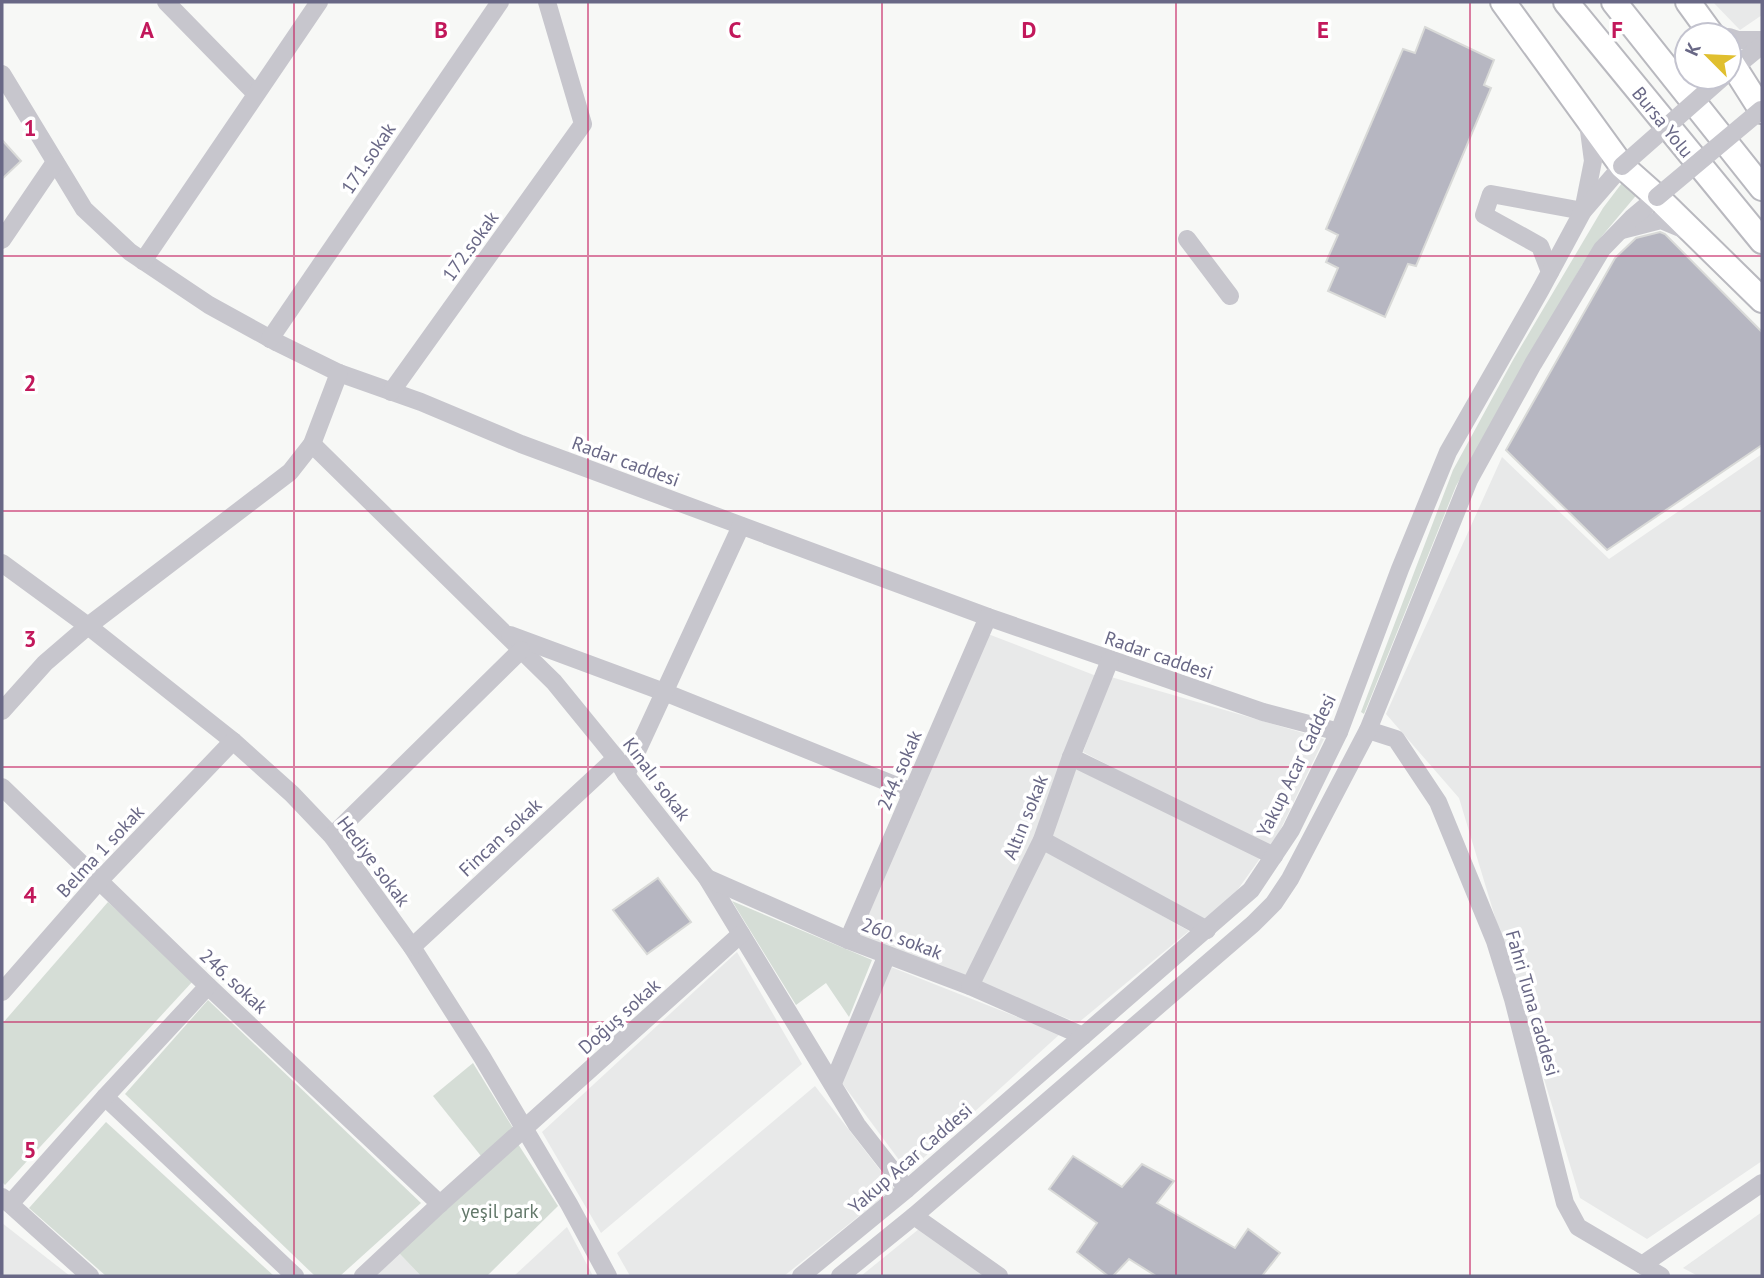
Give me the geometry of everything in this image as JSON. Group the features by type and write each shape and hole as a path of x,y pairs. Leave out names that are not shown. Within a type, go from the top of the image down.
{"highway":[{"path":"1503,2 1622,166 1762,300"},
{"name":"Bursa Yolu","path":"1566,2 1762,241"},
{"path":"1614,2 1762,188"},
{"path":"1688,2 1706,21"},
{"path":"1743,86 1762,110"}],"street":[{"path":"166,2 256,94"},
{"path":"143,261 319,2"},
{"name":"171.sokak","path":"270,339 500,2"},
{"name":"172.sokak","path":"391,391 583,124 547,2"},
{"path":"1743,41 1762,43"},
{"name":"Yakup Acar Caddesi","path":"1743,58 1762,43"},
{"name":"Radar caddesi","path":"2,74 84,209 130,252 209,305 339,373 391,391 521,444 988,617 1263,712 1339,732"},
{"name":"Yakup Acar Caddesi","path":"801,1276 907,1189 1251,890 1291,830 1339,732 1400,569 1448,452 1583,211 1622,166 1705,91"},
{"path":"840,1276 914,1216 1267,910 1296,868 1368,730 1469,480 1602,249 1657,197 1762,110"},
{"path":"1550,272 1540,246 1483,215 1491,194 1583,211 1593,161 1587,119"},
{"path":"2,240 55,162"},
{"path":"1619,231 1661,220 1690,232"},
{"path":"1187,239 1230,296"},
{"path":"2,711 45,663 89,626 290,472 312,444 339,373"},
{"name":"Kınalı sokak","path":"312,444 554,682 616,758 626,775 707,878 857,1125 907,1189"},
{"path":"626,775 741,526"},
{"name":"Hediye sokak","path":"2,563 89,626 233,741 292,794 332,836 412,947 525,1128 608,1276"},
{"name":"244. sokak","path":"848,940 988,617"},
{"path":"503,632 664,692 912,792"},
{"path":"332,836 521,650"},
{"name":"Altın sokak","path":"970,986 1042,840 1071,757 1110,660"},
{"name":"Fahri Tuna caddesi","path":"1368,730 1396,739 1438,802 1495,942 1513,999 1565,1203 1578,1227 1661,1276"},
{"name":"Belma 1 sokak","path":"2,992 99,881 233,741"},
{"path":"1071,757 1274,856"},
{"name":"Fincan sokak","path":"412,947 616,758"},
{"name":"246. sokak","path":"2,787 440,1204"},
{"path":"1042,840 1207,930"},
{"name":"260. sokak","path":"707,878 848,940 970,986 1083,1036"},
{"name":"Doğuş sokak","path":"363,1276 741,934"},
{"path":"833,1083 887,955"},
{"path":"90,1276 6,1201 208,986"},
{"path":"105,1097 295,1276"},
{"path":"1642,1265 1762,1183"},
{"path":"914,1216 999,1276"}],"shaded area":[{"path":"1713,2 1762,2 1762,15 1743,28 1743,21 1731,21"},
{"path":"1762,454 1762,1161 1647,1239 1580,1198 1459,798 1386,714 1502,457 1609,559"},
{"path":"988,634 1099,677 1034,844 967,977 859,935"},
{"path":"1111,677 1324,739 1271,849 1083,752"},
{"path":"1075,768 1261,857 1236,892 1207,923 1050,838"},
{"path":"1045,849 1189,931 1078,1023 979,982"},
{"path":"737,952 802,1064 601,1233 542,1132"},
{"path":"891,967 1060,1034 908,1172 842,1083"},
{"path":"815,1086 894,1188 784,1276 630,1276 617,1253"},
{"path":"1762,1212 1762,1276 1698,1276 1683,1268"},
{"path":"2,1223 70,1276 2,1276"},
{"path":"567,1227 593,1276 514,1276"},
{"path":"919,1229 985,1276 861,1276"},
{"path":"399,1253 421,1276 376,1276"}],"green space":[{"path":"1625,179 1639,192 1582,265 1456,486 1364,714 1361,712 1453,470 1513,360 1603,208"},
{"path":"732,901 872,960 849,1017 826,983 796,1005"},
{"path":"108,902 193,981 5,1185 2,1182 2,1024"},
{"path":"208,1000 421,1203 340,1276 315,1276 125,1094"},
{"name":"yeşil park","path":"473,1063 513,1128 481,1156 433,1096"},
{"path":"106,1122 274,1276 106,1276 29,1208"},
{"name":"yeşil park","path":"518,1144 558,1206 487,1276 421,1276 399,1253"}],"building":[{"path":"1425,27 1494,60 1484,85 1491,88 1416,266 1408,264 1385,317 1328,291 1338,268 1326,262 1338,235 1326,229 1403,49 1415,53"},
{"path":"2,140 21,161 2,179"},
{"path":"1660,232 1762,332 1762,445 1607,550 1506,450 1615,258 1636,238"},
{"path":"658,878 691,922 647,954 613,910"},
{"path":"1073,1156 1122,1187 1142,1164 1174,1181 1157,1203 1235,1248 1248,1229 1280,1253 1262,1276 1156,1276 1129,1259 1113,1276 1108,1276 1077,1252 1097,1223 1049,1189"}]}
